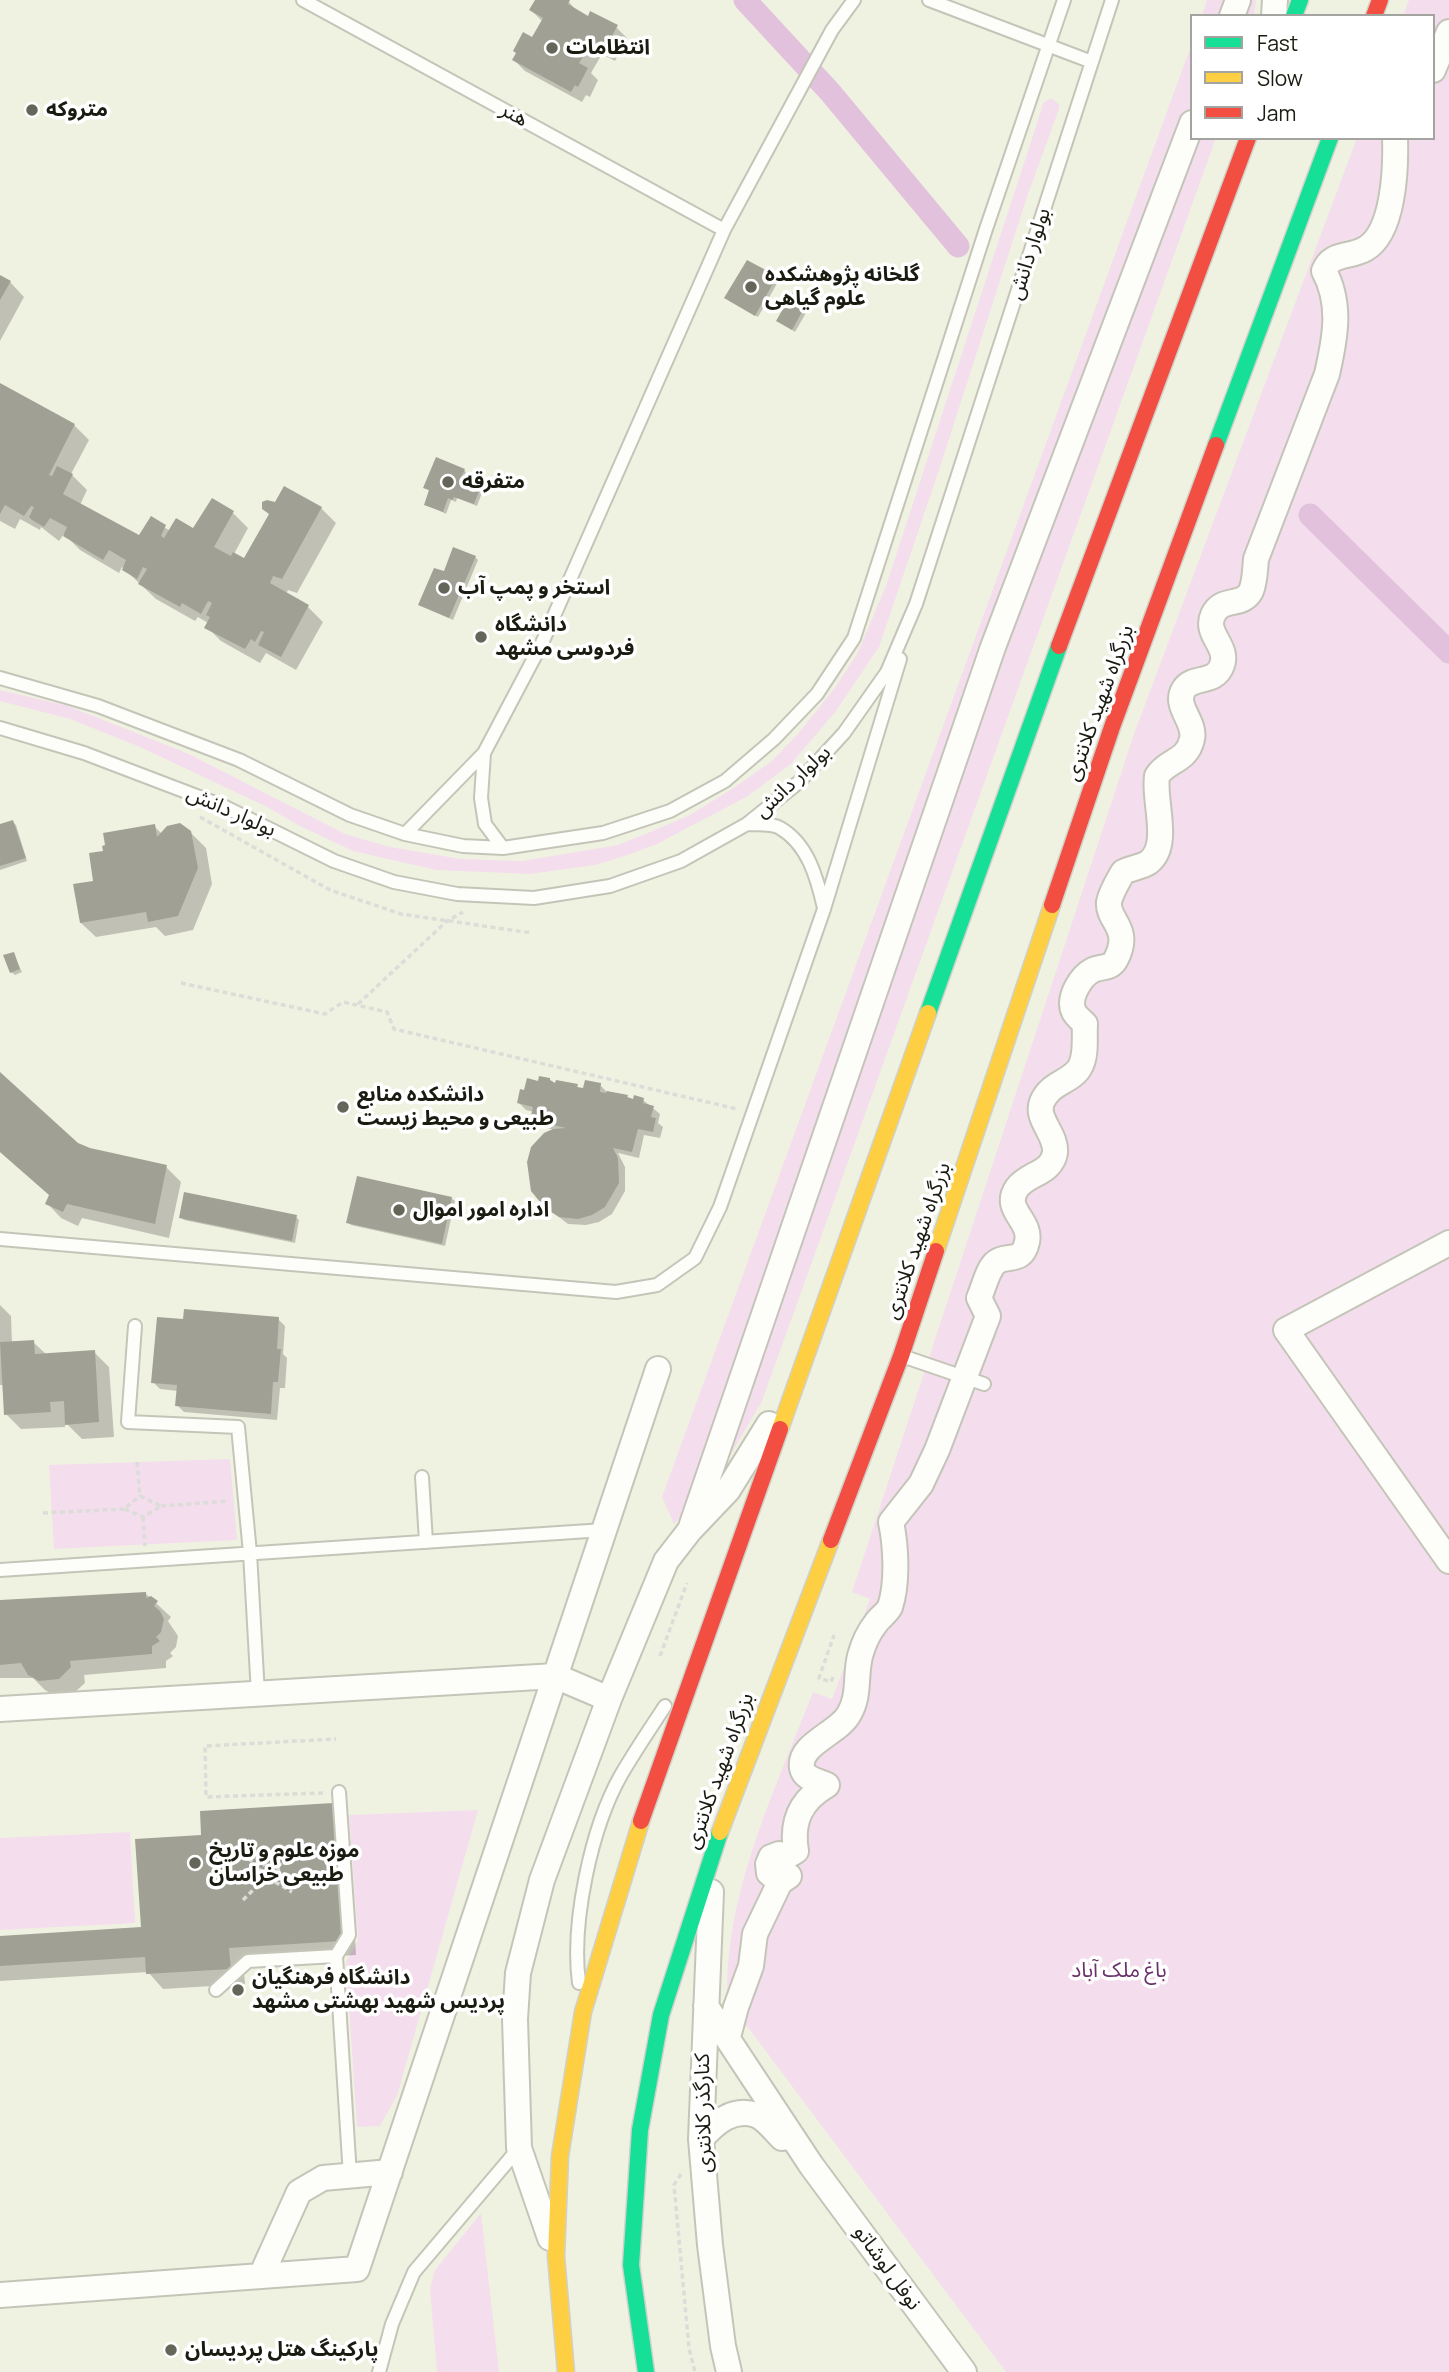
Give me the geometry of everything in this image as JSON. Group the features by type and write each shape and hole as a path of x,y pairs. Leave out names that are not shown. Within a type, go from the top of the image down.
{"highway":[{"path":"566,2372 556,2256 560,2156 583,2012 637,1832 1035,713 1247,140"},
{"name":"بزرگراه شهید کلانتری","path":"646,2372 631,2265 640,2130 661,2015 712,1852 901,1356 1112,727 1329,140"}],"street":[{"path":"1435,65 1449,32"},
{"path":"690,1530 993,648 1190,128"},
{"path":"728,2037 751,1966 755,1934 784,1879 769,1873 768,1864 771,1857 779,1854 786,1857 796,1851 794,1825 799,1812 816,1791 827,1785 807,1776 802,1769 803,1758 815,1741 839,1727 848,1717 854,1705 859,1659 865,1640 889,1609 894,1577 895,1542 891,1522 921,1484 975,1381 989,1316 979,1298 992,1266 998,1260 1017,1257 1025,1249 1028,1238 1026,1224 1014,1211 1012,1203 1016,1189 1028,1178 1049,1166 1055,1153 1054,1141 1043,1120 1040,1107 1054,1085 1080,1068 1085,1024 1074,1013 1072,1004 1075,991 1091,971 1110,967 1116,961 1122,937 1109,905 1112,894 1123,872 1144,864 1152,859 1156,852 1160,837 1157,776 1161,769 1177,761 1188,751 1193,737 1191,721 1180,703 1181,693 1186,685 1217,674 1223,664 1223,652 1211,632 1210,620 1216,609 1226,602 1237,602 1246,597 1252,589 1256,559 1327,374 1334,343 1336,307 1331,283 1324,271 1333,258 1365,250 1383,228 1394,182 1395,140"},
{"path":"1449,1243 1286,1330 1449,1561"},
{"path":"0,2295 357,2269 658,1369"},
{"path":"556,2256 519,2148 515,2019 518,1972 542,1880 609,1699 666,1561 690,1530 728,1490 799,1376"},
{"path":"0,1709 555,1676 609,1699"},
{"name":"کنارگذر کلانتری","path":"712,1852 701,2139 710,2245 729,2372"},
{"name":"نوفل لوشاتو","path":"706,2006 811,2165 964,2372"},
{"name":"نوفل لوشاتو","path":"701,2139 716,2122 736,2113 758,2115 811,2165"},
{"path":"261,2276 299,2192 323,2178 390,2172"}],"lane":[{"name":"هنر","path":"303,0 724,230"},
{"path":"405,834 484,753 542,643 724,230 832,30 853,0"},
{"path":"929,0 1092,62"},
{"path":"0,678 98,706 239,760 350,815 405,834 463,846 503,848 603,833 670,811 725,781 774,739 817,694 854,638 986,229 1065,0"},
{"name":"بولوار دانش","path":"0,727 85,753 223,806 334,861 394,882 457,894 534,898 610,886 681,862 747,824 799,782 844,733 887,672 916,604 1112,0"},
{"path":"0,1239 617,1292 657,1285 695,1258 720,1207 824,909 916,604"},
{"path":"484,753 481,798 485,824 503,848"},
{"path":"747,824 778,826 803,849 818,881 824,909"},
{"path":"135,1326 128,1422 238,1427 250,1553 258,1693"},
{"path":"901,1356 975,1381"},
{"path":"422,1478 426,1542"},
{"path":"0,1570 604,1530"},
{"path":"583,2012 576,1958 580,1905 594,1840 620,1777 703,1647"},
{"path":"339,1792 349,1935 336,1956 350,2176"},
{"path":"216,1990 248,1961 336,1956"},
{"path":"379,2372 392,2324 414,2272 519,2148"}],"path":[{"path":"357,1005 447,921 492,896"},
{"path":"181,983 325,1014 343,1002 357,1005 387,1012 394,1029 753,1113"},
{"path":"137,1462 140,1496"},
{"path":"140,1496 161,1506"},
{"path":"124,1509 140,1496"},
{"path":"143,1517 161,1506 245,1500"},
{"path":"43,1513 124,1509 143,1517"},
{"path":"143,1517 146,1560"},
{"path":"660,1656 687,1583"},
{"path":"336,1739 205,1746 206,1797 339,1792"},
{"path":"278,1867 269,1863 261,1867 259,1874 262,1881 268,1884 275,1882 279,1877 278,1867 290,1851"},
{"path":"241,1854 261,1867"},
{"path":"243,1900 262,1881"},
{"path":"275,1882 292,1892"},
{"path":"681,2174 674,2185 689,2348 695,2372"}],"green space":[{"path":"1207,0 1256,0 1254,14 1203,14"},
{"name":"باغ ملک آباد","path":"1409,0 1449,0 1449,2372 1006,2372 747,2026 734,2030 727,1988 730,1944 746,1870 813,1692 832,1699 870,1599 852,1592 1135,731 1356,140 1435,140 1435,14 1404,14"},
{"path":"1190,48 1190,140 1215,140 762,1401 723,1468 674,1524 662,1497"},
{"path":"1051,98 1059,104 1059,109 1027,197 879,647 836,711 791,764 748,796 657,844 595,865 530,874 436,870 353,851 140,747 70,719 0,701 0,690 68,706 189,754 345,834 390,847 461,859 522,861 618,845 690,815 772,761 834,689 857,654 886,586 1043,103"},
{"path":"230,1459 237,1540 54,1549 49,1465"},
{"path":"478,1810 397,2096 380,2126 357,2127 346,1962 358,1940 349,1815"},
{"path":"130,1832 135,1923 0,1930 0,1838"},
{"path":"481,2213 499,2372 437,2372 430,2289 435,2270"}],"building":[{"name":"انتظامات","path":"535,0 570,0 568,4 588,16 590,11 618,25 603,52 591,44 579,63 588,68 578,87 575,85 571,92 512,60 516,53 513,51 523,32 532,37 543,18 529,10"},
{"name":"متروکه","path":"29,103 40,110 35,117 25,111"},
{"name":"گلخانه پژوهشکده علوم گیاهی","path":"747,260 777,276 755,316 724,298"},
{"path":"0,275 11,281 0,300"},
{"name":"گلخانه پژوهشکده علوم گیاهی","path":"792,293 808,301 792,330 776,321"},
{"path":"0,383 75,424 49,475 52,476 57,466 73,474 63,494 139,535 151,516 166,525 161,536 164,538 176,518 193,528 212,498 234,511 214,547 231,556 233,552 244,558 269,514 262,509 262,502 275,502 284,486 322,507 282,579 273,576 270,583 309,605 281,657 258,645 264,632 261,631 255,642 251,639 245,649 204,628 210,617 206,615 212,603 208,601 201,614 182,603 180,607 138,584 147,569 143,567 137,579 122,570 126,560 109,550 103,560 63,536 67,527 50,518 44,527 32,520 29,517 34,507 31,506 24,516 5,505 0,514"},
{"name":"متفرقه","path":"436,457 465,469 461,478 481,486 474,504 454,497 452,500 448,498 443,512 424,505 429,490 423,488"},
{"name":"استخر و پمپ آب","path":"453,547 476,556 449,618 418,605 434,568 444,571"},
{"path":"13,820 26,858 0,866 0,824"},
{"path":"180,823 191,831 198,868 178,916 148,922 146,912 80,923 73,884 93,881 89,853 103,851 103,833 155,824 157,837 167,826"},
{"path":"14,952 20,969 10,973 3,955"},
{"path":"0,1072 78,1143 167,1165 155,1224 67,1204 63,1212 45,1204 49,1195 0,1152"},
{"path":"539,1076 550,1078 555,1083 556,1080 578,1084 577,1087 583,1088 585,1080 601,1083 600,1092 628,1095 627,1097 633,1099 634,1095 644,1098 643,1103 654,1106 651,1117 656,1118 653,1132 638,1129 632,1152 613,1148 618,1158 619,1183 605,1207 592,1215 578,1219 559,1217 545,1208 531,1191 527,1162 531,1147 544,1133 566,1128 530,1120 533,1107 517,1103 520,1089 524,1090 527,1078 538,1081"},
{"name":"اداره امور اموال","path":"357,1176 452,1197 442,1244 346,1223"},
{"path":"184,1192 297,1215 292,1241 179,1218"},
{"path":"184,1309 279,1317 277,1349 281,1349 278,1382 273,1382 271,1414 175,1406 177,1385 151,1383 157,1317 183,1319"},
{"path":"34,1340 35,1354 95,1350 99,1422 65,1425 64,1401 50,1402 51,1412 4,1415 0,1342"},
{"path":"146,1592 146,1598 151,1596 158,1601 154,1606 164,1619 161,1632 156,1637 160,1641 152,1646 152,1654 70,1661 71,1667 59,1679 39,1681 28,1675 21,1663 0,1665 0,1600"},
{"path":"333,1803 342,1941 229,1948 231,1969 146,1974 145,1957 0,1966 0,1936 141,1927 135,1839 201,1835 200,1811"}],"waterway":[{"path":"745,0 830,92 958,246"},
{"path":"1310,515 1449,652"}],"traffic: fast":[{"path":"1295,14 1300,0"},
{"path":"1216,445 1329,140"},
{"path":"928,1013 1059,646"},
{"path":"646,2372 631,2265 640,2130 661,2015 720,1832"}],"traffic: slow":[{"path":"936,1251 1052,905"},
{"path":"780,1429 928,1013"},
{"path":"720,1832 831,1540"},
{"path":"566,2372 556,2256 560,2156 583,2012 641,1821"}],"traffic: jam":[{"path":"1375,14 1380,0"},
{"path":"1059,646 1247,140"},
{"path":"1052,905 1112,727 1216,445"},
{"path":"831,1540 901,1356 936,1251"},
{"path":"641,1821 780,1429"}],"place":[{"name":"انتظامات","path":"552,48"},
{"name":"متروکه","path":"32,110"},
{"name":"گلخانه پژوهشکده علوم گیاهی","path":"751,287"},
{"name":"متفرقه","path":"448,482"},
{"name":"استخر و پمپ آب","path":"444,588"},
{"name":"دانشگاه فردوسی مشهد","path":"481,637"},
{"name":"دانشکده منابع طبیعی و محیط زیست","path":"343,1107"},
{"name":"اداره امور اموال","path":"399,1210"},
{"name":"موزه علوم و تاریخ طبیعی خراسان","path":"195,1863"},
{"name":"دانشگاه فرهنگیان پردیس شهید بهشتی مشهد","path":"238,1990"},
{"name":"پارکینگ هتل پردیسان","path":"171,2350"}]}
